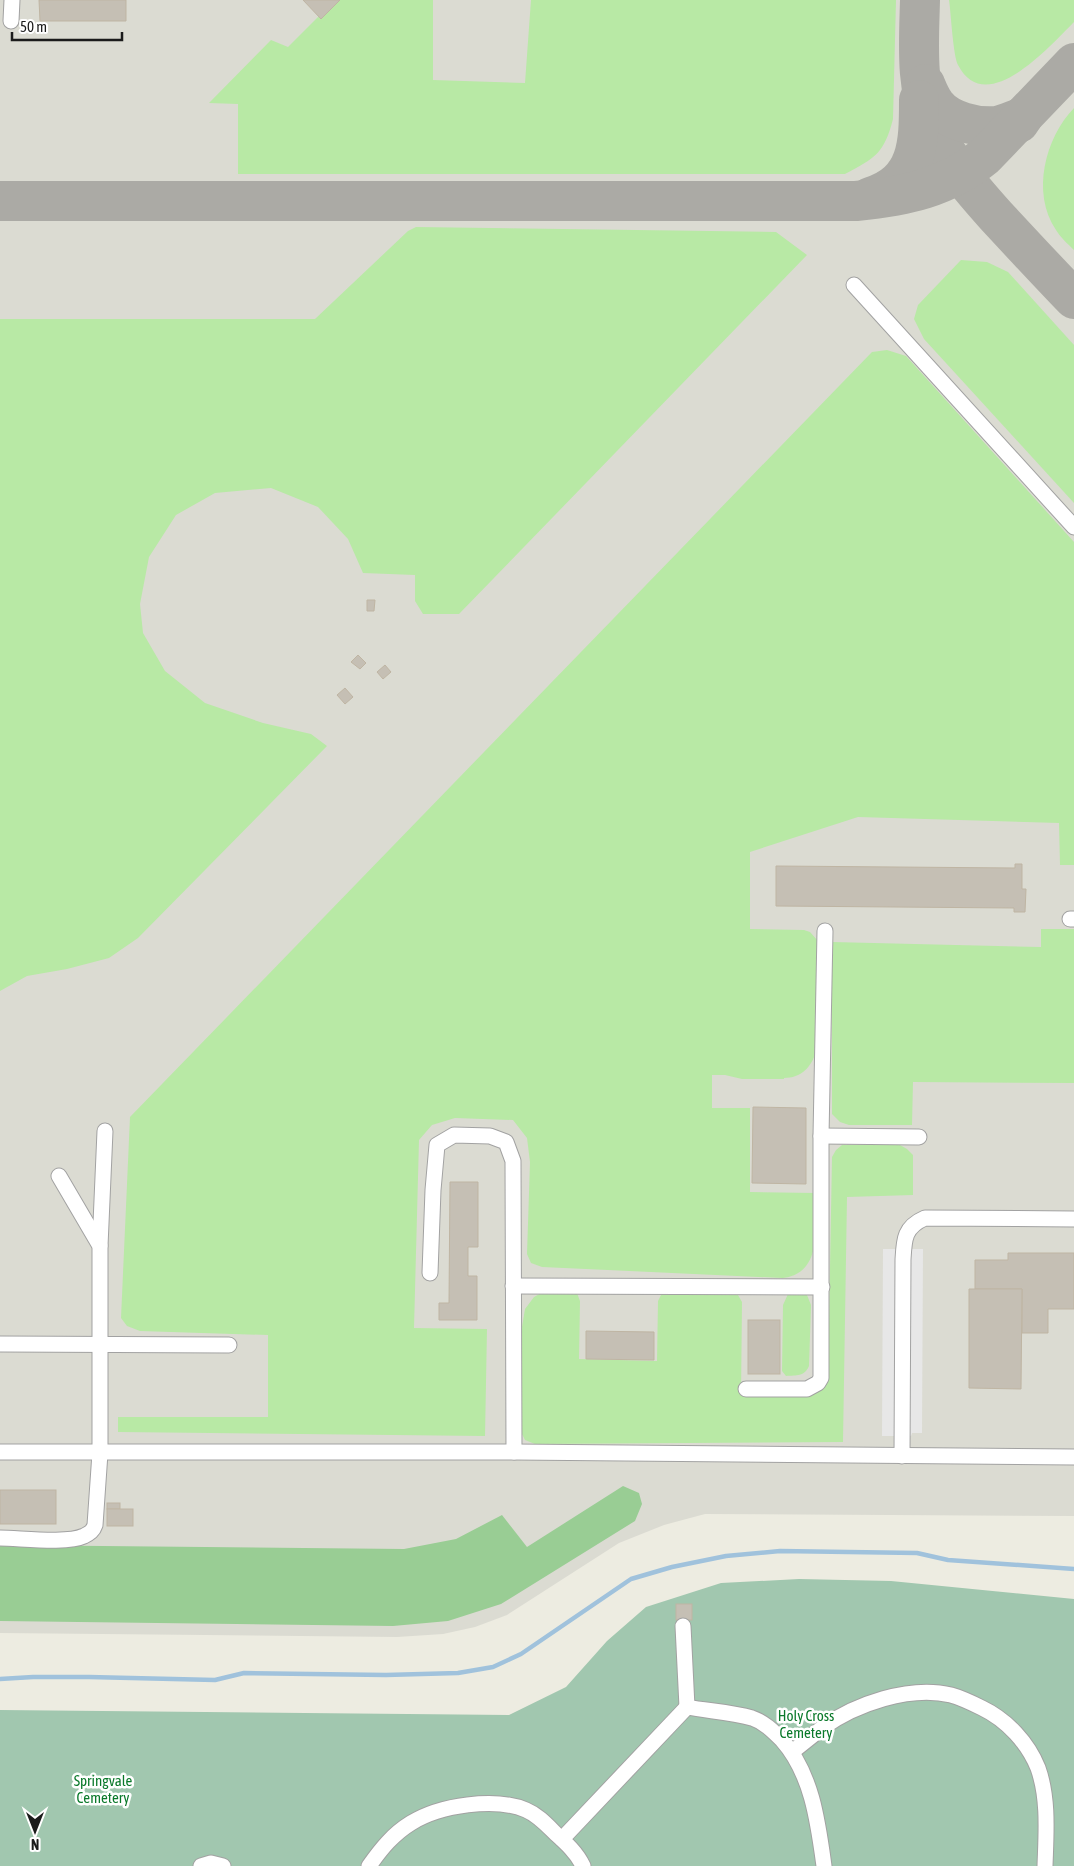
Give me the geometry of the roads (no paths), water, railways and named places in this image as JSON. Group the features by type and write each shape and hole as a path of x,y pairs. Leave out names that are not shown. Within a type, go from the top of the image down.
{"lane":[{"path":"11,21 12,0"},
{"path":"854,285 1074,527"},
{"path":"746,1390 807,1390 818,1383 821,1378 821,1136 825,931"},
{"path":"0,1538 70,1539 83,1537 92,1532 95,1525 100,1453 100,1246 105,1131"},
{"path":"430,1273 432,1190 437,1145 454,1135 490,1136 506,1142 513,1161 514,1452"},
{"path":"821,1136 919,1137"},
{"path":"59,1176 100,1246"},
{"path":"902,1456 903,1253 907,1231 914,1223 925,1218 1074,1218"},
{"path":"513,1286 822,1287"},
{"path":"0,1344 229,1344"},
{"path":"0,1452 514,1452 1074,1457"},
{"path":"562,1839 687,1707 683,1626"},
{"path":"792,1752 823,1727 859,1708 892,1696 921,1693 950,1695 971,1702 997,1715 1012,1729 1038,1768 1044,1792 1046,1813 1045,1866"},
{"path":"687,1707 752,1718 771,1728 792,1752 804,1773 813,1804 824,1866"},
{"path":"369,1866 382,1847 412,1822 470,1804 509,1805 527,1810 542,1820 562,1839 579,1858 583,1866"},
{"path":"201,1866 211,1862 223,1866"}],"waterway":[{"path":"0,1679 89,1677 215,1680 244,1673 386,1675 458,1673 493,1667 521,1654 631,1579 672,1567 726,1556 780,1551 917,1553 948,1560 1074,1569"}],"park label":[{"name":"Holy Cross Cemetery","path":"806,1724"},
{"name":"Springvale Cemetery","path":"103,1788"}]}
